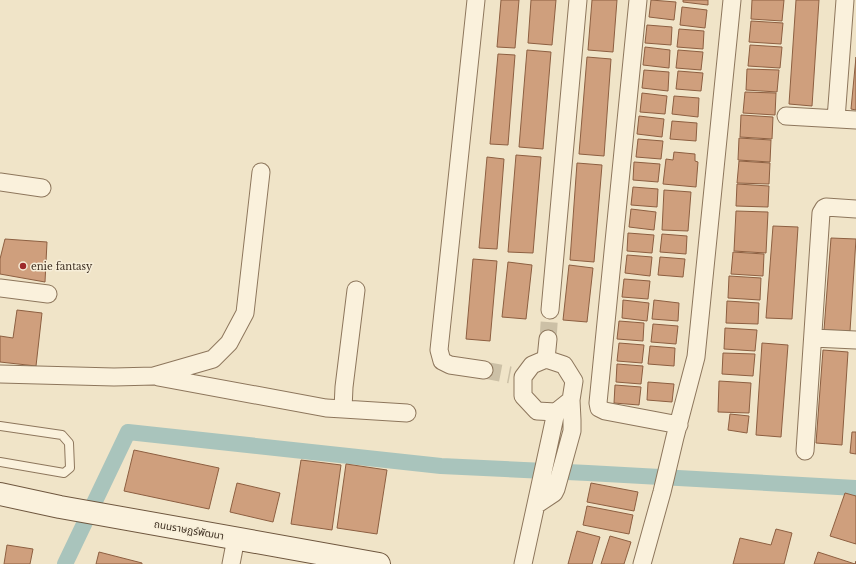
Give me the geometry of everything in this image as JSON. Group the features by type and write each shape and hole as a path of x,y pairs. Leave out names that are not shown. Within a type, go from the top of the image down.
{"street":[{"path":"476,0 439,350 442,361 450,365 484,370"},
{"path":"550,310 578,0"},
{"path":"638,0 598,403 599,408 605,411 679,425"},
{"path":"642,564 696,357 732,0"},
{"path":"836,119 845,0"},
{"path":"786,116 856,120"},
{"path":"154,376 213,359 229,343 245,314 261,172"},
{"path":"0,182 42,188"},
{"path":"805,451 821,213 826,207 856,209"},
{"path":"0,288 48,294"},
{"path":"343,409 356,290"},
{"path":"813,338 856,340"},
{"path":"546,360 548,339"},
{"path":"538,499 554,493 556,489 572,431 571,400 574,381 564,365 546,360 532,365 517,376 524,396 537,411 556,412"},
{"path":"0,374 114,377 154,376 326,408 407,414"},
{"path":"523,564 556,412 571,400"},
{"name":"ถนนราษฏร์พัฒนา","path":"0,494 60,507 379,564"},
{"path":"231,564 236,538"}],"lane":[{"path":"0,426 62,435 69,443 70,468 64,473 0,462"}],"building":[{"path":"501,0 519,0 515,48 497,47"},
{"path":"531,0 556,0 552,45 528,43"},
{"path":"592,0 617,0 613,52 588,50"},
{"path":"651,0 676,2 674,20 649,17"},
{"path":"683,0 708,0 708,5 683,2"},
{"path":"752,0 784,0 782,21 751,19"},
{"path":"796,0 819,0 812,106 789,104"},
{"path":"682,7 707,10 705,28 680,25"},
{"path":"751,21 783,23 781,44 749,42"},
{"path":"647,25 672,27 671,45 645,43"},
{"path":"679,29 704,31 703,49 677,47"},
{"path":"750,45 782,47 780,68 748,66"},
{"path":"645,47 670,50 669,68 643,65"},
{"path":"527,50 551,52 543,149 519,147"},
{"path":"678,50 703,52 701,70 676,68"},
{"path":"498,54 515,55 508,145 490,144"},
{"path":"587,57 611,59 604,156 579,154"},
{"path":"856,57 856,110 851,109"},
{"path":"747,69 779,70 777,92 746,90"},
{"path":"644,70 669,72 668,91 642,88"},
{"path":"678,71 703,73 701,91 676,89"},
{"path":"745,92 776,93 775,115 743,113"},
{"path":"642,93 667,96 665,114 640,112"},
{"path":"674,96 699,98 698,117 672,114"},
{"path":"741,115 773,117 772,139 740,137"},
{"path":"639,116 664,119 662,137 637,134"},
{"path":"672,121 697,123 696,141 670,139"},
{"path":"739,138 771,140 770,162 738,160"},
{"path":"638,139 663,141 661,159 636,157"},
{"path":"674,152 695,154 695,161 698,162 696,187 663,184 666,159 673,160"},
{"path":"516,155 541,157 533,253 508,252"},
{"path":"487,157 504,159 497,249 479,248"},
{"path":"739,161 770,163 769,184 737,183"},
{"path":"634,162 660,164 658,182 633,180"},
{"path":"577,163 602,165 594,262 570,260"},
{"path":"737,184 769,186 768,207 736,206"},
{"path":"633,187 658,189 657,207 631,205"},
{"path":"664,190 691,192 688,231 662,230"},
{"path":"631,209 656,212 654,230 629,227"},
{"path":"736,211 768,212 766,253 734,251"},
{"path":"773,226 798,227 792,319 766,318"},
{"path":"628,233 654,235 652,253 627,251"},
{"path":"662,234 687,236 686,254 660,252"},
{"path":"831,238 856,239 850,331 824,330"},
{"name":"enie fantasy","path":"5,239 47,242 45,282 0,274 0,259"},
{"path":"733,252 764,254 763,276 731,274"},
{"path":"627,255 652,257 650,276 625,273"},
{"path":"660,257 685,259 683,277 658,275"},
{"path":"473,259 497,261 490,341 466,339"},
{"path":"508,262 532,265 526,319 502,317"},
{"path":"569,265 593,268 587,322 563,320"},
{"path":"729,276 761,278 760,300 728,298"},
{"path":"624,279 650,281 648,299 622,297"},
{"path":"623,300 649,303 647,321 622,318"},
{"path":"654,300 679,303 678,321 652,319"},
{"path":"727,301 759,303 758,324 726,323"},
{"path":"17,310 42,313 36,366 0,362 0,336 13,338"},
{"path":"619,321 644,323 643,341 617,339"},
{"path":"653,324 678,326 676,344 651,342"},
{"path":"725,328 757,330 755,351 724,349"},
{"path":"619,343 644,345 642,363 617,361"},
{"path":"762,343 788,345 781,437 756,435"},
{"path":"650,346 675,348 674,366 648,364"},
{"path":"823,350 848,352 842,445 816,443"},
{"path":"723,353 755,354 753,376 722,374"},
{"path":"617,364 643,366 641,384 616,382"},
{"path":"719,381 751,383 749,413 718,412"},
{"path":"648,382 674,384 672,402 647,400"},
{"path":"615,385 641,387 639,405 614,403"},
{"path":"730,414 749,416 747,433 728,430"},
{"path":"852,432 856,432 856,454 850,453"},
{"path":"134,450 219,468 209,509 124,491"},
{"path":"301,460 341,465 332,530 291,524"},
{"path":"346,464 387,470 377,534 337,528"},
{"path":"237,483 280,493 273,522 230,512"},
{"path":"591,483 638,492 634,511 587,502"},
{"path":"845,493 856,496 856,544 830,536"},
{"path":"587,506 633,515 629,534 583,525"},
{"path":"776,529 792,533 784,564 733,564 740,538 771,545"},
{"path":"577,531 600,537 592,564 568,564"},
{"path":"610,536 631,542 624,564 601,564"},
{"path":"7,545 33,549 30,564 4,564"},
{"path":"99,552 142,563 142,564 96,564"},
{"path":"818,552 855,564 814,564"}],"waterway":[{"path":"65,564 128,432 441,466 856,488"}],"tunnel":[{"path":"548,339 550,310"},
{"path":"484,370 510,375"}],"place":[{"name":"enie fantasy","path":"23,266"}]}
